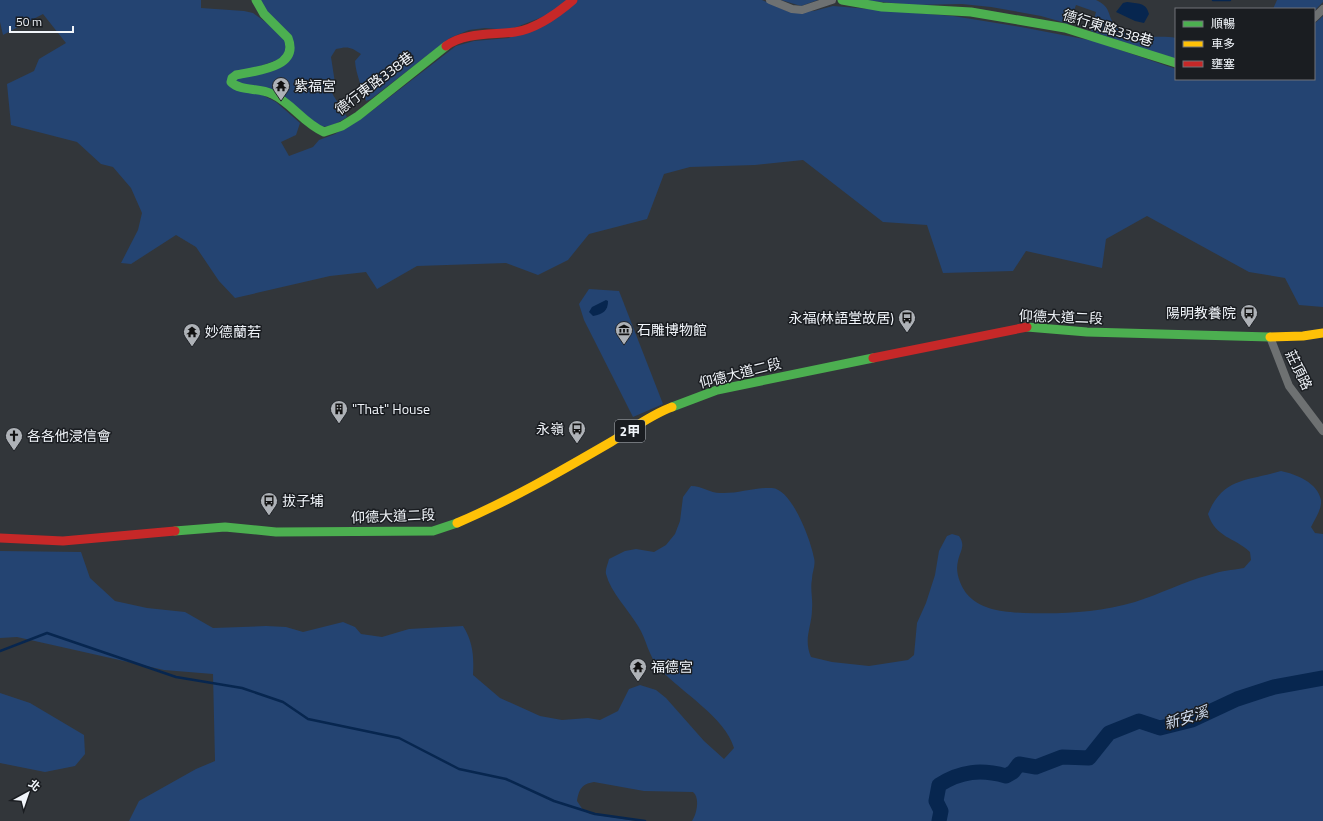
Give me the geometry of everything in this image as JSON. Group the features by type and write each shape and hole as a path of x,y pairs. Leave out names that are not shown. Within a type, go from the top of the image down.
{"main road":[{"name":"德行東路338巷","path":"256,0 266,18 288,37 290,42 289,53 281,63 276,66 236,75 232,78 231,82 237,87 260,89 272,94 310,126 324,132 342,126 358,116 449,44 479,34 516,32 553,17 573,0"},
{"name":"德行東路338巷","path":"842,0 882,7 971,12 1065,28 1175,63"},
{"name":"仰德大道二段","path":"0,538 63,541 225,527 276,532 434,531 471,517 513,498 625,434 661,411 717,390 1025,327 1087,332 1270,337 1304,336 1323,333"}],"street":[{"path":"770,0 792,9 802,10 832,0"},
{"path":"1315,17 1323,9"},
{"name":"莊頂路","path":"1270,337 1290,386 1323,431"}],"shaded area":[{"path":"0,0 201,0 201,8 253,13 284,35 286,50 282,58 229,78 276,102 300,123 296,135 281,142 289,156 313,147 319,140 335,134 369,113 456,46 474,41 509,38 578,0 762,0 789,12 814,11 833,6 953,16 1094,41 1175,69 1175,80 1315,80 1315,23 1323,16 1323,307 1299,305 1285,278 1249,272 1147,216 1106,239 1102,268 1026,251 1013,271 943,273 927,225 883,222 803,160 755,165 690,167 664,174 647,219 589,234 568,260 538,275 506,263 417,266 377,289 366,272 330,276 235,298 219,281 196,247 176,235 131,264 121,263 138,230 142,213 131,188 113,167 101,164 77,142 11,125 7,84 34,71 39,59 66,43 43,14 3,35 0,22"},
{"path":"260,0 567,0 555,12 509,30 485,28 469,30 450,38 371,99 366,101 355,61 361,54 349,48 336,49 331,57 335,83 332,89 333,95 347,117 336,124 320,126 314,124 296,107 283,98 237,84 235,77 292,54"},
{"path":"781,0 818,0 801,6"},
{"path":"861,0 1096,0 1105,6 1113,22 1122,31 1144,37 1175,38 1175,60 1091,31 1096,12 1076,5 1069,24 1041,16 991,7 962,4 913,5"},
{"path":"1277,0 1323,0 1323,2 1315,10 1315,8 1273,8"},
{"path":"1127,2 1141,4 1146,7 1149,14 1144,23 1135,21 1116,12 1123,3"},
{"path":"589,289 619,291 663,404 633,417 584,320 579,304"},
{"path":"606,300 608,301 607,307 602,313 593,316 589,312 592,307"},
{"path":"1281,471 1293,474 1306,480 1316,489 1321,500 1319,510 1311,527 1315,533 1323,534 1323,821 692,821 697,806 695,794 693,792 644,791 594,782 586,784 581,788 577,801 583,810 590,814 636,821 129,821 139,801 196,769 215,761 213,674 164,670 17,637 0,638 0,551 81,552 90,578 115,601 147,608 185,612 213,628 266,626 286,627 303,632 343,622 355,627 361,634 382,637 409,629 463,626 469,638 472,649 473,675 500,698 540,716 562,720 588,718 600,720 618,711 629,689 640,685 656,690 666,698 704,741 724,759 734,748 722,726 702,706 669,678 656,664 641,631 612,588 606,574 609,559 625,551 636,549 654,552 666,545 675,534 680,521 683,497 691,486 720,493 759,488 772,488 787,497 805,529 814,561 811,583 812,615 808,638 811,657 832,662 869,666 908,660 914,655 917,623 926,603 935,575 939,551 947,536 952,534 959,536 962,543 957,565 960,582 966,593 972,599 985,607 1008,612 1066,613 1093,611 1121,606 1190,581 1213,574 1244,568 1251,560 1250,552 1221,533 1211,522 1208,514 1214,502 1221,493 1229,487 1247,479"},
{"path":"0,693 30,703 84,735 85,754 75,766 45,772 0,763"}],"waterway":[{"path":"1213,0 1230,0"},
{"path":"0,651 47,633 176,677 242,688 283,702 308,719 399,738 459,769 506,779 554,801 595,814 645,821"},
{"name":"新安溪","path":"939,821 941,811 936,801 939,785 947,780 963,774 988,772 1006,776 1013,772 1019,764 1036,767 1062,757 1089,758 1109,733 1139,721 1160,728 1192,720 1237,699 1274,687 1323,678"}],"traffic: fast":[{"path":"256,0 264,14 288,38 290,48 288,56 282,62 274,66 236,75 232,78 231,82 240,87 272,94 286,102 310,124 324,132 342,126 358,116 446,46"},
{"path":"842,0 882,7 971,12 1065,28 1175,63"},
{"path":"1027,327 1087,332 1270,337"},
{"path":"672,407 717,390 873,358"},
{"path":"175,531 225,527 276,532 433,531 457,523"}],"traffic: slow":[{"path":"1270,337 1303,336 1323,333"},
{"path":"457,523 536,485 611,442 648,418 672,407"}],"traffic: jam":[{"path":"446,46 461,38 470,36 515,32 530,28 553,15 573,0"},
{"path":"873,358 1027,327"},
{"path":"0,538 63,541 175,531"}],"place":[{"name":"紫福宮","path":"281,101"},
{"name":"陽明教養院","path":"1249,328"},
{"name":"永福(林語堂故居)","path":"907,333"},
{"name":"石雕博物館","path":"624,345"},
{"name":"妙德蘭若","path":"192,347"},
{"name":"\"That\" House","path":"339,424"},
{"name":"永嶺","path":"577,444"},
{"name":"各各他浸信會","path":"14,451"},
{"name":"拔子埔","path":"269,516"},
{"name":"福德宮","path":"638,682"}]}
